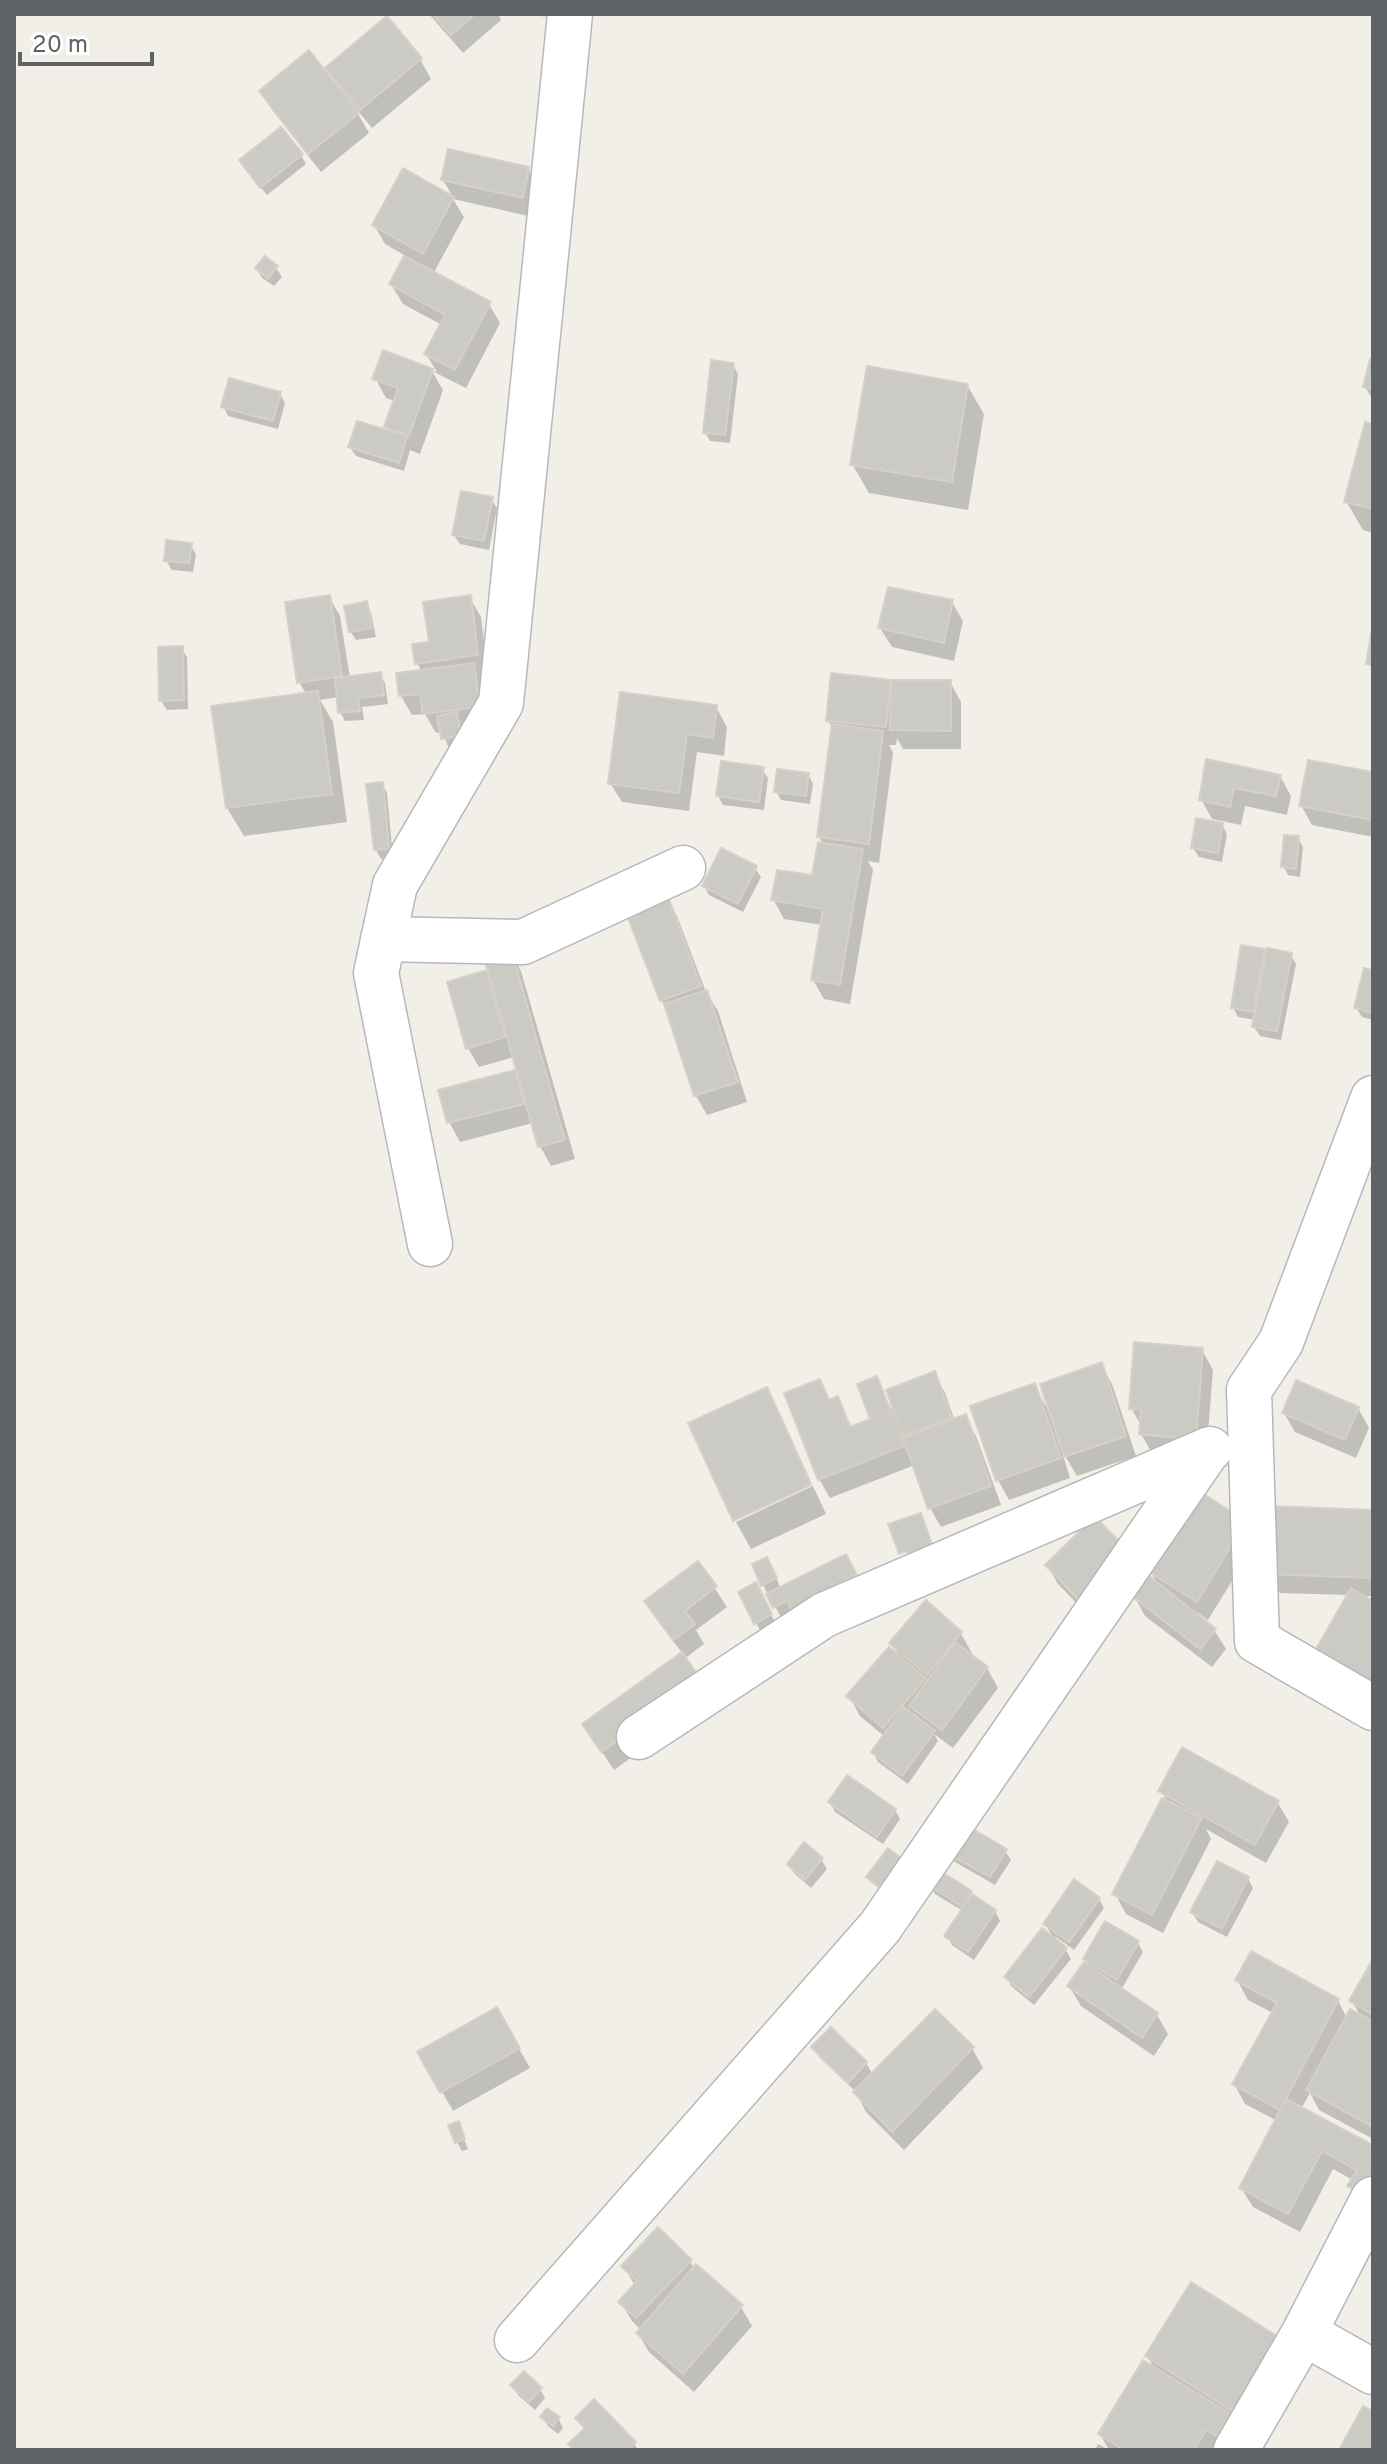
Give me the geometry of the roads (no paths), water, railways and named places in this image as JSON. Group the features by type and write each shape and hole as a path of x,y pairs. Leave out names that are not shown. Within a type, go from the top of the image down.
{"street":[{"path":"430,1244 376,973 395,885 501,703 570,14"},
{"path":"383,939 523,942 683,868"},
{"path":"1373,1098 1281,1342 1249,1390 1257,1641 1373,1708"},
{"path":"639,1737 824,1615 1250,1434"},
{"path":"517,2340 880,1927 1208,1450"},
{"path":"1236,2450 1304,2333 1373,2199"},
{"path":"1304,2333 1373,2372"}]}
